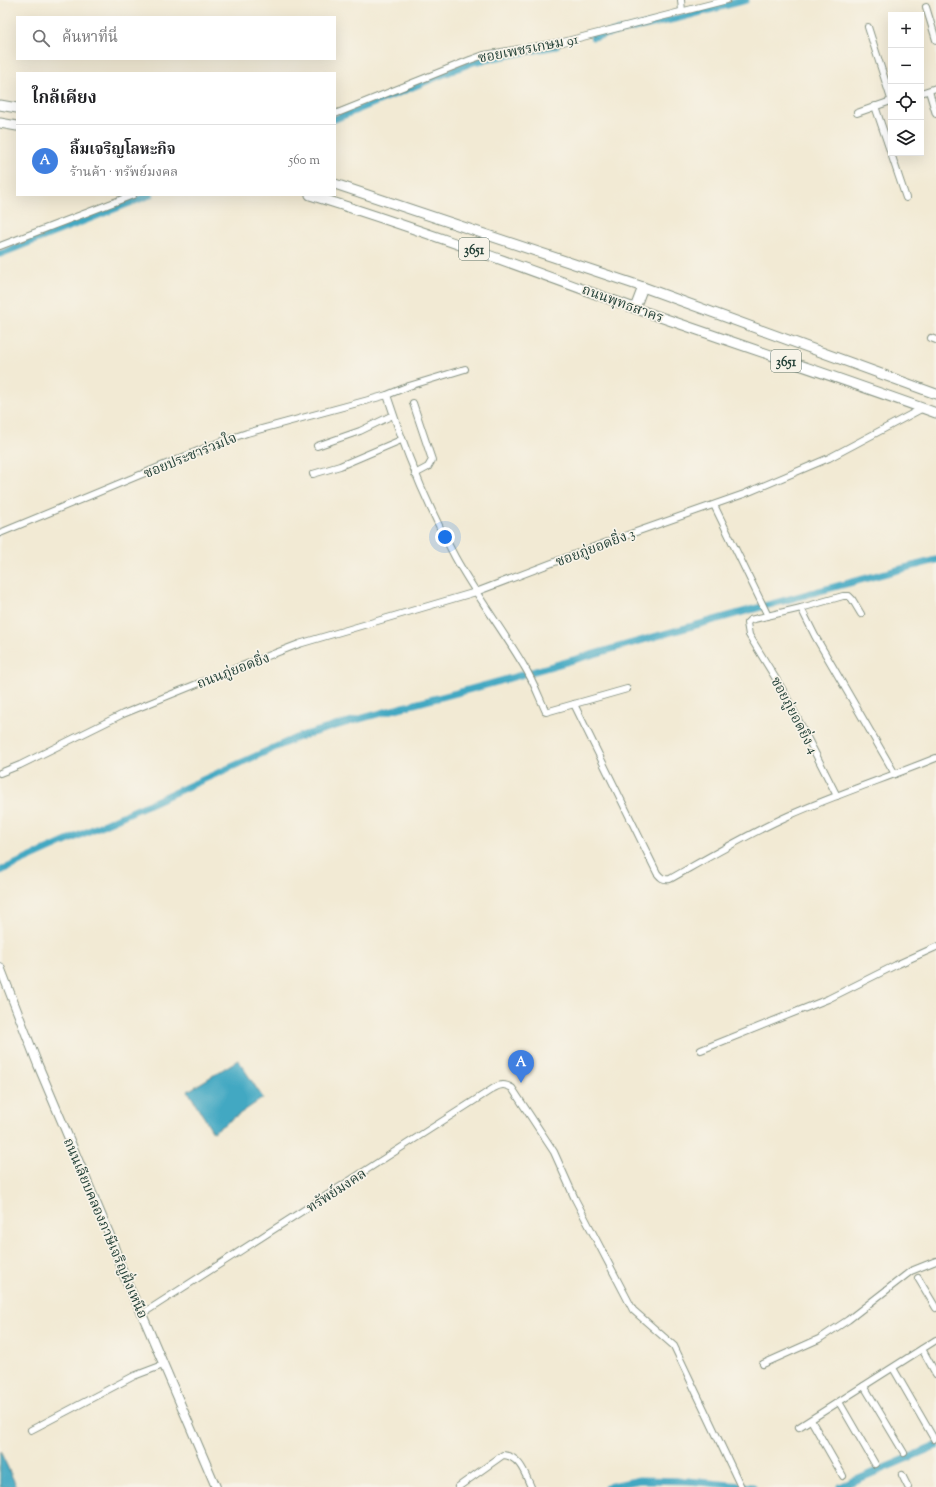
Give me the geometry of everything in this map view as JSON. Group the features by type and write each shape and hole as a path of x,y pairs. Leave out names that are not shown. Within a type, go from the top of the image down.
{"main road":[{"path":"0,105 16,108"},
{"path":"0,123 16,126"},
{"name":"ถนนพุทธสาคร","path":"336,184 643,287 936,394"},
{"name":"ถนนพุทธสาคร","path":"313,196 379,216 443,238 635,308 936,413"},
{"path":"635,308 643,287"},
{"name":"ถนนเลียบคลองภาษีเจริญฝั่งเหนือ","path":"0,967 38,1065 111,1238 126,1281 142,1314 216,1487"}],"street":[{"path":"681,0 682,11"},
{"name":"ซอยเพชรเกษม 91","path":"336,114 484,55 563,42 727,0"},
{"path":"926,7 936,40"},
{"path":"868,27 888,90"},
{"path":"924,92 936,88"},
{"path":"929,90 936,114"},
{"path":"857,113 888,101"},
{"path":"875,106 906,198"},
{"path":"0,246 131,196"},
{"name":"ซอยประชาร่วมใจ","path":"0,533 217,443 247,433 387,395 409,386 465,369"},
{"path":"387,395 415,474 455,558 525,667 546,712 627,689"},
{"path":"413,403 432,460 428,467 415,474"},
{"name":"ซอยภู่ยอดยิ่ง 3","path":"476,592 599,544 714,504 780,479 829,458 923,408"},
{"path":"317,446 360,431 393,415"},
{"path":"313,474 340,466 402,440"},
{"path":"714,504 768,616 843,596 849,596 861,614"},
{"name":"ถนนภู่ยอดยิ่ง","path":"0,774 123,714 299,644 476,592"},
{"path":"801,608 815,636 895,774"},
{"name":"ซอยภู่ยอดยิ่ง 4","path":"768,616 750,620 747,623 749,635 784,692 837,796"},
{"path":"574,704 657,873 660,878 665,880 732,844 787,817 936,758"},
{"path":"701,1050 828,998 936,947"},
{"name":"ทรัพย์มงคล","path":"142,1314 494,1088 506,1084 512,1088 554,1152 575,1199 632,1310 674,1346 741,1487"},
{"path":"763,1364 818,1340 848,1320 911,1271 936,1261"},
{"path":"918,1278 936,1308"},
{"path":"799,1428 936,1340"},
{"path":"922,1349 936,1374"},
{"path":"31,1430 134,1376 163,1365"},
{"path":"893,1368 934,1439"},
{"path":"864,1386 904,1453"},
{"path":"839,1402 875,1464"},
{"path":"811,1420 843,1476"},
{"path":"458,1487 503,1455 510,1455 520,1465 531,1487"},
{"path":"902,1476 908,1487"}],"water":[{"path":"238,1060 263,1098 213,1132 188,1091"},
{"path":"0,1451 15,1483 16,1487 0,1487"}],"waterway":[{"path":"593,37 679,18 746,0"},
{"path":"336,119 473,62 556,46"},
{"path":"0,254 147,196"},
{"path":"0,871 296,738 728,616 936,560"},
{"path":"840,1487 936,1446"},
{"path":"607,1487 640,1480 688,1481 753,1487"}],"place":[{"name":"ลิ้มเจริญโลหะกิจ","path":"521,1083"}]}
